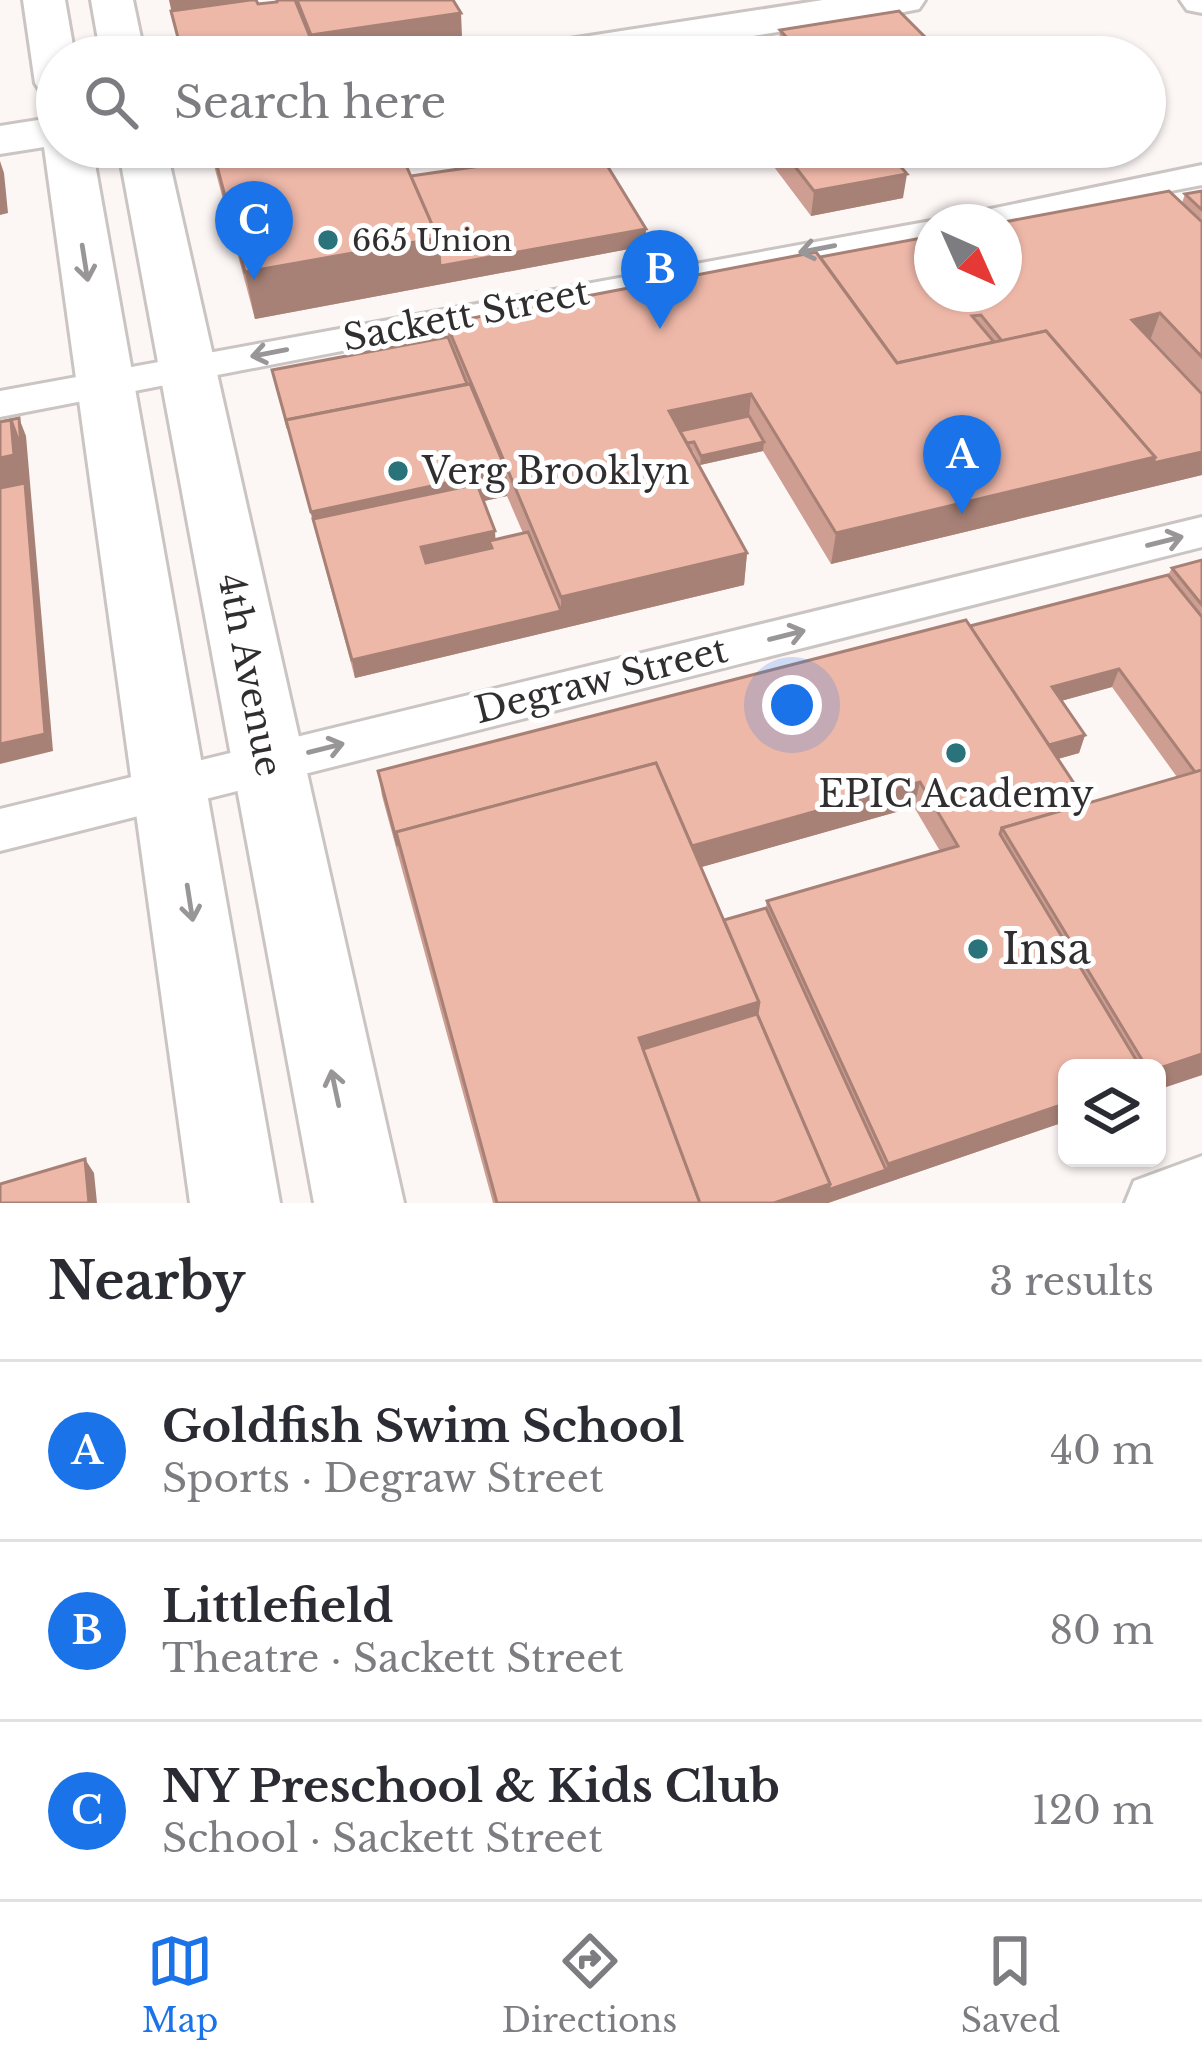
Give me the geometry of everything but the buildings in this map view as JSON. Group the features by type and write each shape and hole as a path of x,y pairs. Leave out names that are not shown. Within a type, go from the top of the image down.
{"main road":[{"path":"44,0 50,36"},
{"path":"112,0 119,36"},
{"path":"672,36 904,0"},
{"path":"0,140 36,134"},
{"path":"71,168 235,1203"},
{"name":"4th Avenue","path":"146,168 358,1203"}],"street":[{"path":"1022,210 1202,175"},
{"name":"Sackett Street","path":"0,404 914,230"},
{"name":"Degraw Street","path":"0,830 1202,532"},
{"path":"1156,1203 1202,1186"}],"place":[{"name":"665 Union","path":"328,240"},
{"name":"NY Preschool & Kids Club","path":"254,280"},
{"name":"Littlefield","path":"660,329"},
{"name":"Verg Brooklyn","path":"398,471"},
{"name":"Goldfish Swim School","path":"962,514"},
{"name":"EPIC Academy","path":"956,753"},
{"name":"Insa","path":"978,949"}]}
